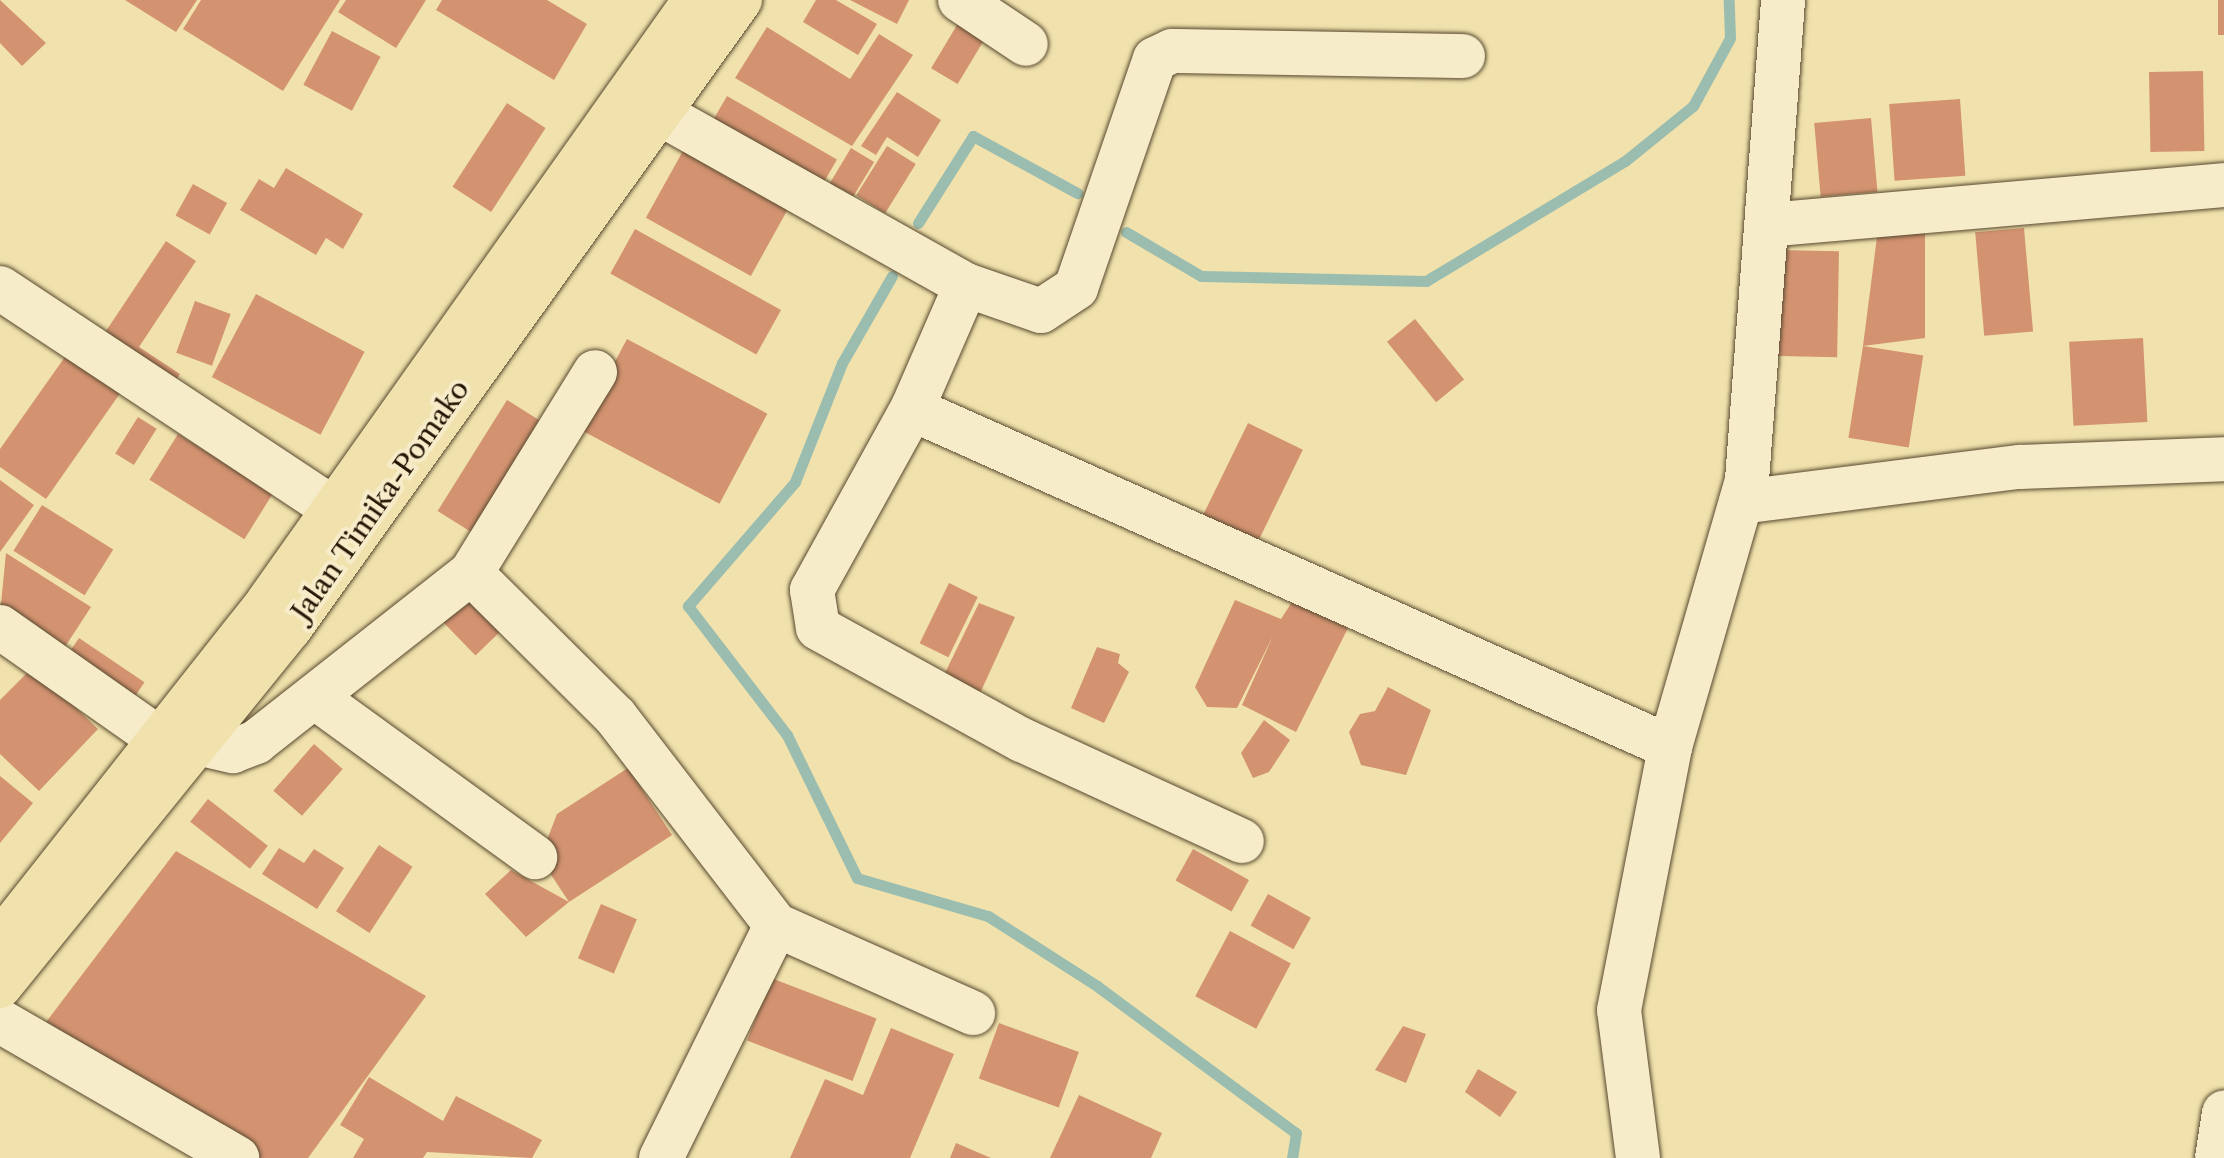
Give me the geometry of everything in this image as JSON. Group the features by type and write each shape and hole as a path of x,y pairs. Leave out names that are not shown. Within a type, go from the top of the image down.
{"highway":[{"name":"Jalan Timika-Pomako","path":"3,931 182,743 332,508 695,0"},
{"name":"Jalan Timika-Pomako","path":"0,986 654,110 740,0"}],"street":[{"path":"960,0 1026,44"},
{"path":"1638,1158 1619,1010 1670,747 1741,502 1767,225 1783,0"},
{"path":"654,110 966,285 1022,309 1066,300 1076,288 1147,70 1172,51 1463,56"},
{"path":"1767,225 2224,185"},
{"path":"966,285 912,409 812,590 818,628 1022,740 1242,841"},
{"path":"0,288 332,508"},
{"path":"0,627 182,743 244,749 316,698 471,573 595,372"},
{"path":"912,409 1670,747"},
{"path":"1741,502 2020,467 2224,459"},
{"path":"471,573 615,716 776,925 973,1013"},
{"path":"316,698 535,857"},
{"path":"661,1158 776,925"},
{"path":"0,1021 237,1158"},
{"path":"2217,1158 2224,1113"}],"building":[{"path":"0,0 46,43 22,66 0,43"},
{"path":"125,0 197,0 176,32"},
{"path":"201,0 340,0 283,91 183,29"},
{"path":"346,0 426,0 396,48 338,12"},
{"path":"442,0 547,0 587,24 554,80 436,10"},
{"path":"816,0 836,0 877,24 858,55 803,22"},
{"path":"850,0 909,0 897,24"},
{"path":"2218,0 2224,0 2224,35 2218,35"},
{"path":"963,15 990,31 958,84 931,68"},
{"path":"767,27 850,79 879,34 913,55 852,146 735,78"},
{"path":"332,31 381,57 352,111 303,85"},
{"path":"2203,71 2204,151 2150,152 2149,72"},
{"path":"897,92 941,120 918,157 887,137 876,155 861,146"},
{"path":"727,96 837,160 820,189 710,125"},
{"path":"1960,99 1965,176 1895,181 1889,104"},
{"path":"507,103 546,128 491,212 453,187"},
{"path":"1871,118 1877,192 1821,197 1814,123"},
{"path":"689,140 794,198 751,276 646,218"},
{"path":"887,146 916,164 885,213 856,195"},
{"path":"851,148 874,162 848,206 825,192"},
{"path":"286,168 363,214 343,249 326,238 316,255 240,210 259,179 274,188"},
{"path":"193,184 227,203 210,234 176,215"},
{"path":"2024,228 2033,332 1984,336 1975,232"},
{"path":"635,229 781,310 756,355 610,274"},
{"path":"1925,232 1925,338 1863,346 1877,237"},
{"path":"166,241 196,261 139,347 180,374 167,393 96,346"},
{"path":"1773,250 1839,251 1837,357 1771,356"},
{"path":"256,294 365,352 320,435 212,377"},
{"path":"195,301 231,314 212,366 176,353"},
{"path":"1415,319 1464,380 1436,402 1387,342"},
{"path":"2143,338 2147,422 2073,426 2069,342"},
{"path":"627,339 767,414 720,504 579,429"},
{"path":"1863,346 1923,356 1909,447 1848,438"},
{"path":"67,354 121,392 46,499 0,467 0,449"},
{"path":"507,400 549,426 479,537 438,511"},
{"path":"138,417 157,429 134,465 115,453"},
{"path":"1248,423 1303,450 1255,549 1200,522"},
{"path":"178,434 273,493 244,539 149,480"},
{"path":"0,480 34,505 0,552"},
{"path":"42,505 113,550 85,595 13,551"},
{"path":"6,553 91,607 61,653 0,614"},
{"path":"949,583 978,597 948,657 920,643"},
{"path":"473,594 505,627 475,656 444,622"},
{"path":"1235,600 1281,619 1292,602 1348,628 1296,732 1242,705 1273,636 1237,708 1207,707 1195,687"},
{"path":"979,603 1015,617 976,702 945,673"},
{"path":"79,638 144,682 128,707 62,663"},
{"path":"1097,647 1120,654 1118,663 1129,672 1104,723 1071,708"},
{"path":"33,667 98,729 39,791 0,754 0,700"},
{"path":"1388,687 1431,710 1406,775 1361,765 1349,732 1360,714 1375,711"},
{"path":"1264,720 1290,740 1269,772 1253,778 1241,753"},
{"path":"314,744 343,769 302,816 273,791"},
{"path":"628,768 672,835 569,902 540,858 557,814"},
{"path":"0,776 33,803 0,843"},
{"path":"208,799 268,846 250,869 190,822"},
{"path":"379,845 413,867 370,933 336,911"},
{"path":"279,848 304,863 314,849 344,868 317,909 262,874"},
{"path":"1193,849 1249,880 1232,912 1176,880"},
{"path":"176,851 426,996 308,1158 253,1158 37,1034"},
{"path":"511,870 569,902 526,937 485,894"},
{"path":"1268,894 1311,918 1293,949 1251,925"},
{"path":"601,904 637,919 614,974 578,958"},
{"path":"1230,931 1291,963 1256,1029 1195,996"},
{"path":"771,978 876,1018 852,1081 747,1041"},
{"path":"999,1023 1079,1052 1059,1108 979,1078"},
{"path":"1403,1026 1426,1034 1406,1083 1375,1070"},
{"path":"891,1028 954,1054 910,1158 790,1158 825,1079 863,1095"},
{"path":"1478,1069 1517,1092 1500,1117 1465,1092"},
{"path":"369,1077 443,1121 456,1096 542,1140 532,1158 427,1152 423,1158 353,1158 364,1139 340,1125"},
{"path":"1079,1095 1162,1133 1151,1158 1050,1158"},
{"path":"956,1143 991,1158 950,1158"}],"waterway":[{"path":"1126,232 1201,276 1426,281 1625,161 1693,106 1730,38 1729,0"},
{"path":"918,223 973,136 1077,193"},
{"path":"892,276 842,363 795,482 688,606 787,735 857,878 988,916 1097,986 1296,1133 1292,1158"}]}
